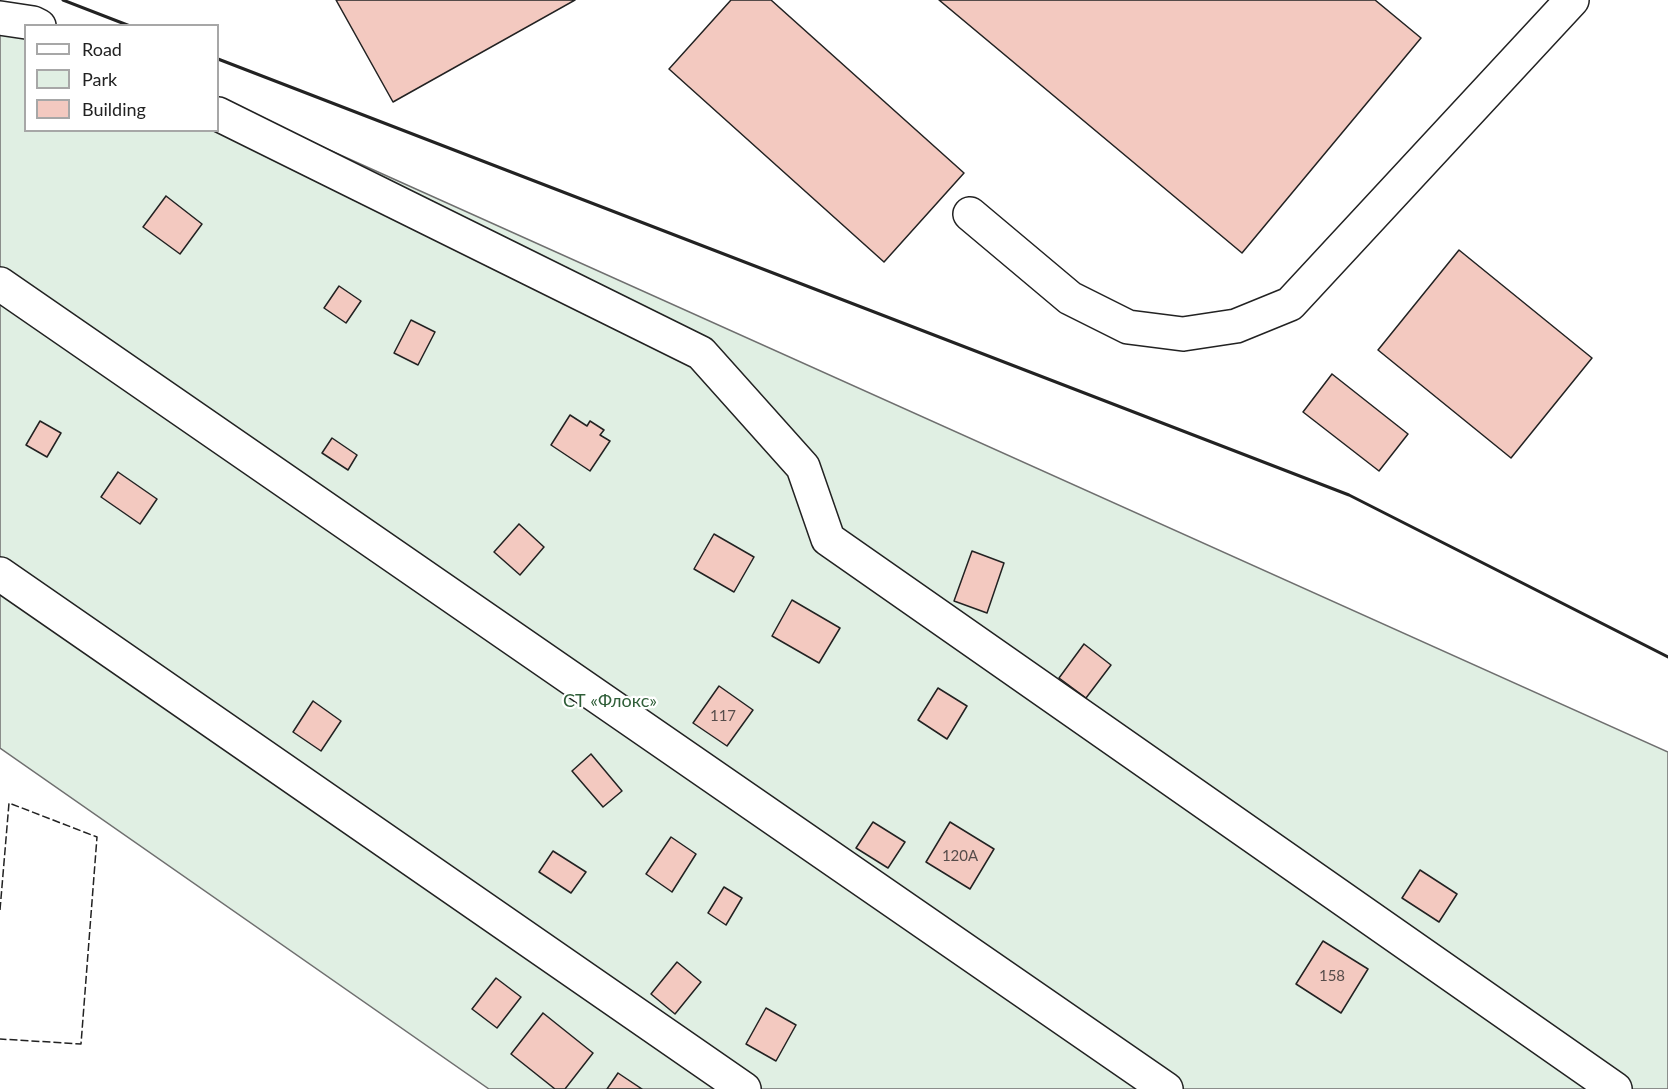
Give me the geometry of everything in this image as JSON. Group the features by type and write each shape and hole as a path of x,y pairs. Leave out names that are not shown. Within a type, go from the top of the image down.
{"street":[{"path":"970,214 1070,298 1128,327 1183,333 1236,326 1290,304 1572,0"},
{"path":"0,18 36,24"},
{"path":"219,114 702,353 803,467 828,539 1615,1089"},
{"path":"0,284 1166,1089"},
{"path":"0,574 744,1089"}],"green space":[{"name":"СТ «Флокс»","path":"0,3 24,24 24,132 219,132 219,100 1668,752 1668,1089 489,1089 0,748"}],"building":[{"path":"336,0 575,0 393,102"},
{"path":"731,0 771,0 964,173 884,262 669,69"},
{"path":"939,0 1375,0 1421,38 1242,253"},
{"path":"166,196 202,224 180,254 143,227"},
{"path":"1459,250 1592,358 1511,458 1378,350"},
{"path":"339,286 361,301 346,323 324,308"},
{"path":"411,320 435,332 418,365 394,353"},
{"path":"1332,374 1408,434 1379,471 1303,412"},
{"path":"570,415 587,426 590,421 604,430 600,435 610,441 590,471 551,445"},
{"path":"40,421 61,433 47,457 26,445"},
{"path":"332,438 357,455 348,470 322,453"},
{"path":"118,472 157,499 140,524 101,497"},
{"path":"519,524 544,547 520,575 494,552"},
{"path":"714,534 754,557 734,592 694,569"},
{"path":"972,551 1004,563 987,613 954,601"},
{"path":"792,600 840,628 819,663 772,636"},
{"path":"1084,644 1111,665 1086,698 1059,678"},
{"path":"719,686 753,710 727,746 693,723"},
{"path":"938,688 967,706 947,739 918,720"},
{"path":"313,701 341,721 321,751 293,732"},
{"path":"591,754 622,791 603,807 572,771"},
{"path":"873,822 905,842 888,868 856,848"},
{"path":"950,822 994,849 970,889 926,862"},
{"path":"671,837 696,854 672,892 646,874"},
{"path":"553,851 586,872 571,893 539,872"},
{"path":"1420,870 1457,894 1439,922 1402,898"},
{"path":"724,887 742,898 726,925 708,913"},
{"path":"1323,941 1368,969 1341,1013 1296,984"},
{"path":"677,962 701,982 675,1014 651,994"},
{"path":"496,978 521,997 497,1028 472,1009"},
{"path":"766,1008 796,1025 776,1061 746,1044"},
{"path":"543,1013 593,1053 565,1089 555,1089 511,1054"},
{"path":"618,1073 642,1089 607,1089"}],"fence":[{"path":"0,910 9,803 97,837 81,1044 0,1039"}],"wall":[{"path":"63,0 125,24"},
{"path":"219,59 1349,495 1668,657"}]}
